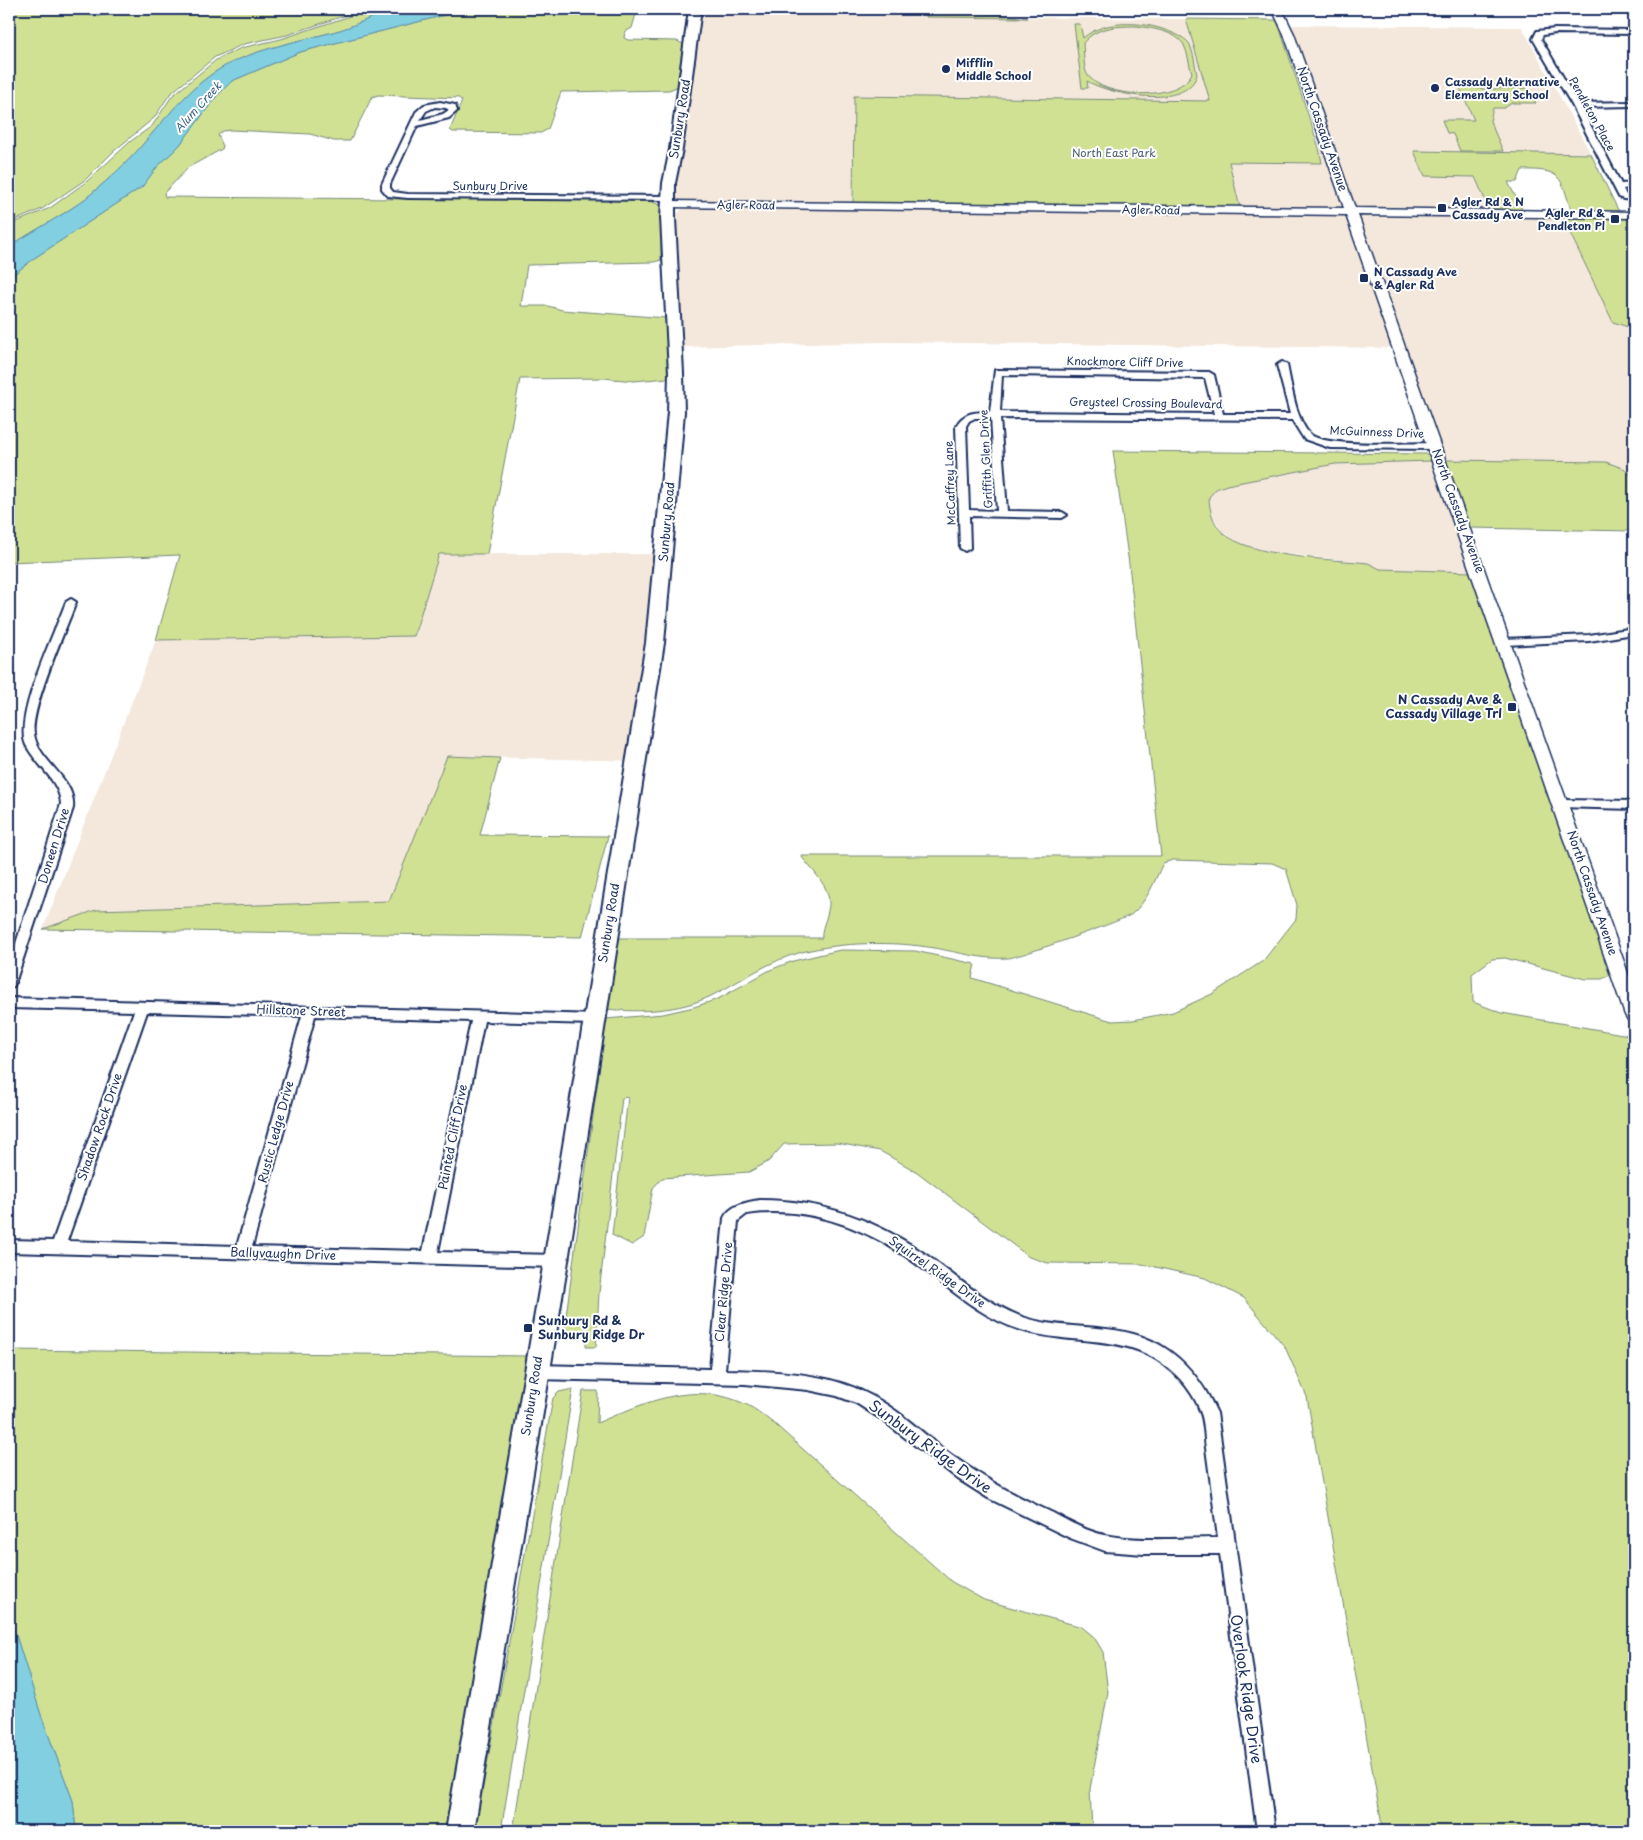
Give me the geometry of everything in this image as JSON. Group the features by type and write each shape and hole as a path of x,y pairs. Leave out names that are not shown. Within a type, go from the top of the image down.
{"main road":[{"name":"Sunbury Road","path":"460,1831 556,1261 653,657 676,412 676,372 668,218 669,182 676,149 695,9"},
{"name":"North Cassady Avenue","path":"1277,9 1289,34 1634,1015"},
{"name":"Agler Road","path":"669,201 1634,215"}],"street":[{"name":"Pendleton Place","path":"1634,32 1555,31 1540,33 1537,39 1576,104 1623,197 1634,198"},
{"path":"1576,104 1634,104"},
{"name":"Sunbury Drive","path":"415,124 386,184 386,189 391,194 408,196 669,201"},
{"path":"1619,187 1634,185"},
{"name":"McGuinness Drive","path":"1282,365 1296,416 1306,436 1313,441 1330,445 1435,446"},
{"name":"Griffith Glen Drive","path":"998,372 995,413 1002,514"},
{"name":"Knockmore Cliff Drive","path":"998,372 1209,375 1219,416"},
{"name":"Greysteel Crossing Boulevard","path":"995,413 1296,416"},
{"name":"McCaffrey Lane","path":"965,548 961,426 965,419 974,415 995,413"},
{"path":"963,514 1062,515"},
{"name":"Doneen Drive","path":"9,983 66,816 67,801 27,733 32,709 72,602"},
{"path":"1504,642 1589,638 1634,631"},
{"path":"1561,804 1634,805"},
{"name":"Hillstone Street","path":"9,1002 594,1019"},
{"name":"Shadow Rock Drive","path":"58,1247 142,1006"},
{"name":"Rustic Ledge Drive","path":"243,1252 310,1011"},
{"name":"Painted Cliff Drive","path":"429,1258 478,1016"},
{"name":"Squirrel Ridge Drive","path":"738,1211 749,1206 801,1208 847,1218 896,1241 977,1303 1021,1324 1062,1332 1126,1339 1158,1352 1175,1364 1203,1397 1209,1413 1226,1546"},
{"name":"Clear Ridge Drive","path":"717,1376 729,1229 731,1218 738,1211"},
{"name":"Ballyvaughn Drive","path":"9,1246 556,1261"},
{"name":"Sunbury Ridge Drive","path":"536,1372 717,1376 808,1383 838,1389 861,1398 886,1414 964,1474 994,1493 1076,1533 1106,1543 1144,1546 1226,1546"},
{"name":"Overlook Ridge Drive","path":"1226,1546 1266,1831"}],"shaded area":[{"path":"699,14 1186,19 1210,101 854,96 852,208 1240,208 1229,162 1321,163 1319,148 1336,149 1292,25 1522,27 1591,154 1414,151 1426,176 1475,177 1490,211 1562,212 1569,231 1613,322 1634,329 1634,478 1632,475 1444,460 1471,572 1380,569 1368,563 1270,552 1241,544 1222,531 1209,510 1208,497 1216,489 1227,485 1335,464 1430,461 1393,348 884,342 684,347 675,216 686,207 669,202"},
{"path":"439,554 664,554 640,761 447,756 389,901 96,910 43,929 156,640 414,636"}],"green space":[{"path":"9,9 48,9 98,16 117,9 364,9 287,35 244,44 215,57 170,94 154,118 114,151 85,180 42,209 9,223"},
{"path":"371,9 397,9 340,30 258,52 226,65 212,74 184,98 133,156 87,198 9,247 9,225 50,208 86,182 131,141 152,126 172,96 216,60 241,48 281,39"},
{"path":"461,9 636,14 632,28 625,32 624,38 628,40 677,41 683,44 677,87 669,90 561,92 548,129 541,133 453,132 450,130 462,101 459,98 378,95 372,97 350,141 334,141 310,134 223,131 218,135 223,146 222,149 189,167 164,193 165,197 649,201 661,205 661,260 654,262 527,265 521,306 548,306 562,310 667,318 670,347 668,378 634,381 604,378 520,379 487,554 439,554 414,636 156,640 180,555 9,562 9,278 36,257 142,187 157,167 179,146 216,97 232,81 300,52 449,14"},
{"path":"934,9 951,9 1028,18 926,17 927,12"},
{"name":"North East Park","path":"1186,19 1277,20 1319,148 1322,163 1229,162 1240,208 853,203 854,96 1210,101"},
{"path":"1074,24 1080,24 1083,38 1103,27 1140,24 1152,26 1181,37 1188,41 1190,45 1197,75 1190,86 1178,93 1163,96 1129,94 1112,91 1087,81 1088,88 1082,88","holes":["1121,26 1136,26 1169,33 1180,40 1187,52 1192,73 1185,82 1173,89 1141,94 1108,88 1095,82 1087,74 1084,63 1083,43 1088,38 1107,29"]},
{"path":"1459,86 1484,89 1527,88 1536,103 1512,103 1504,108 1493,108 1490,121 1503,151 1460,151 1453,134 1447,133 1442,120 1474,120"},
{"path":"1414,151 1591,154 1619,212 1571,211 1565,190 1557,177 1552,173 1535,170 1522,170 1517,182 1508,182 1523,211 1490,211 1475,177 1425,176"},
{"path":"1564,218 1634,219 1634,329 1613,322"},
{"path":"1113,451 1429,454 1431,461 1335,464 1227,485 1216,489 1209,497 1210,506 1212,516 1222,532 1235,541 1251,547 1292,556 1368,563 1380,569 1471,572 1612,974 1602,979 1585,979 1505,958 1492,959 1472,974 1473,1002 1502,1013 1634,1036 1634,1831 1383,1831 1307,1397 1285,1347 1244,1298 1205,1278 1142,1264 1048,1263 1029,1257 917,1172 880,1151 837,1143 784,1144 769,1161 749,1172 662,1178 653,1188 644,1237 632,1245 612,1235 628,1097 622,1098 599,1293 596,1347 586,1347 586,1340 583,1335 564,1331 606,1019 663,1014 694,1007 718,999 770,970 793,961 840,950 915,951 975,964 972,978 1112,1021 1133,1020 1173,1012 1212,994 1263,961 1296,919 1297,905 1286,869 1272,863 1173,860 1163,863 1146,897 1132,914 1093,930 1016,956 989,958 902,944 834,946 802,952 778,960 711,996 686,1005 646,1011 607,1009 618,938 822,938 828,911 828,895 821,881 801,856 1161,856 1129,564"},
{"path":"1443,460 1606,462 1625,469 1634,478 1634,531 1469,528"},
{"path":"447,756 500,758 480,835 608,836 582,937 43,929 96,910 389,901"},
{"path":"9,1350 530,1356 448,1831 76,1831 73,1801 41,1715 9,1613"},
{"path":"573,1389 501,1831 475,1831 553,1398 559,1392"},
{"path":"583,1391 598,1391 597,1423 652,1401 688,1394 726,1397 745,1404 758,1411 777,1426 952,1582 984,1600 1082,1627 1094,1637 1103,1652 1108,1692 1090,1789 1092,1831 513,1831"}],"water":[{"path":"48,9 117,9 106,15 98,16"},
{"name":"Alum Creek","path":"397,9 461,9 449,14 300,52 232,81 216,97 179,146 157,167 142,187 36,257 9,278 9,247 87,198 133,156 184,98 212,74 226,65 258,52 340,30"},
{"path":"9,1613 41,1715 73,1801 76,1831 9,1831"}],"place":[{"name":"Mifflin Middle School","path":"946,69"},
{"name":"Cassady Alternative Elementary School","path":"1435,88"},
{"name":"Agler Rd & N Cassady Ave","path":"1442,208"},
{"name":"Agler Rd & Pendleton Pl","path":"1615,219"},
{"name":"N Cassady Ave & Agler Rd","path":"1364,278"},
{"name":"N Cassady Ave & Cassady Village Trl","path":"1512,707"},
{"name":"Sunbury Rd & Sunbury Ridge Dr","path":"528,1328"}]}
